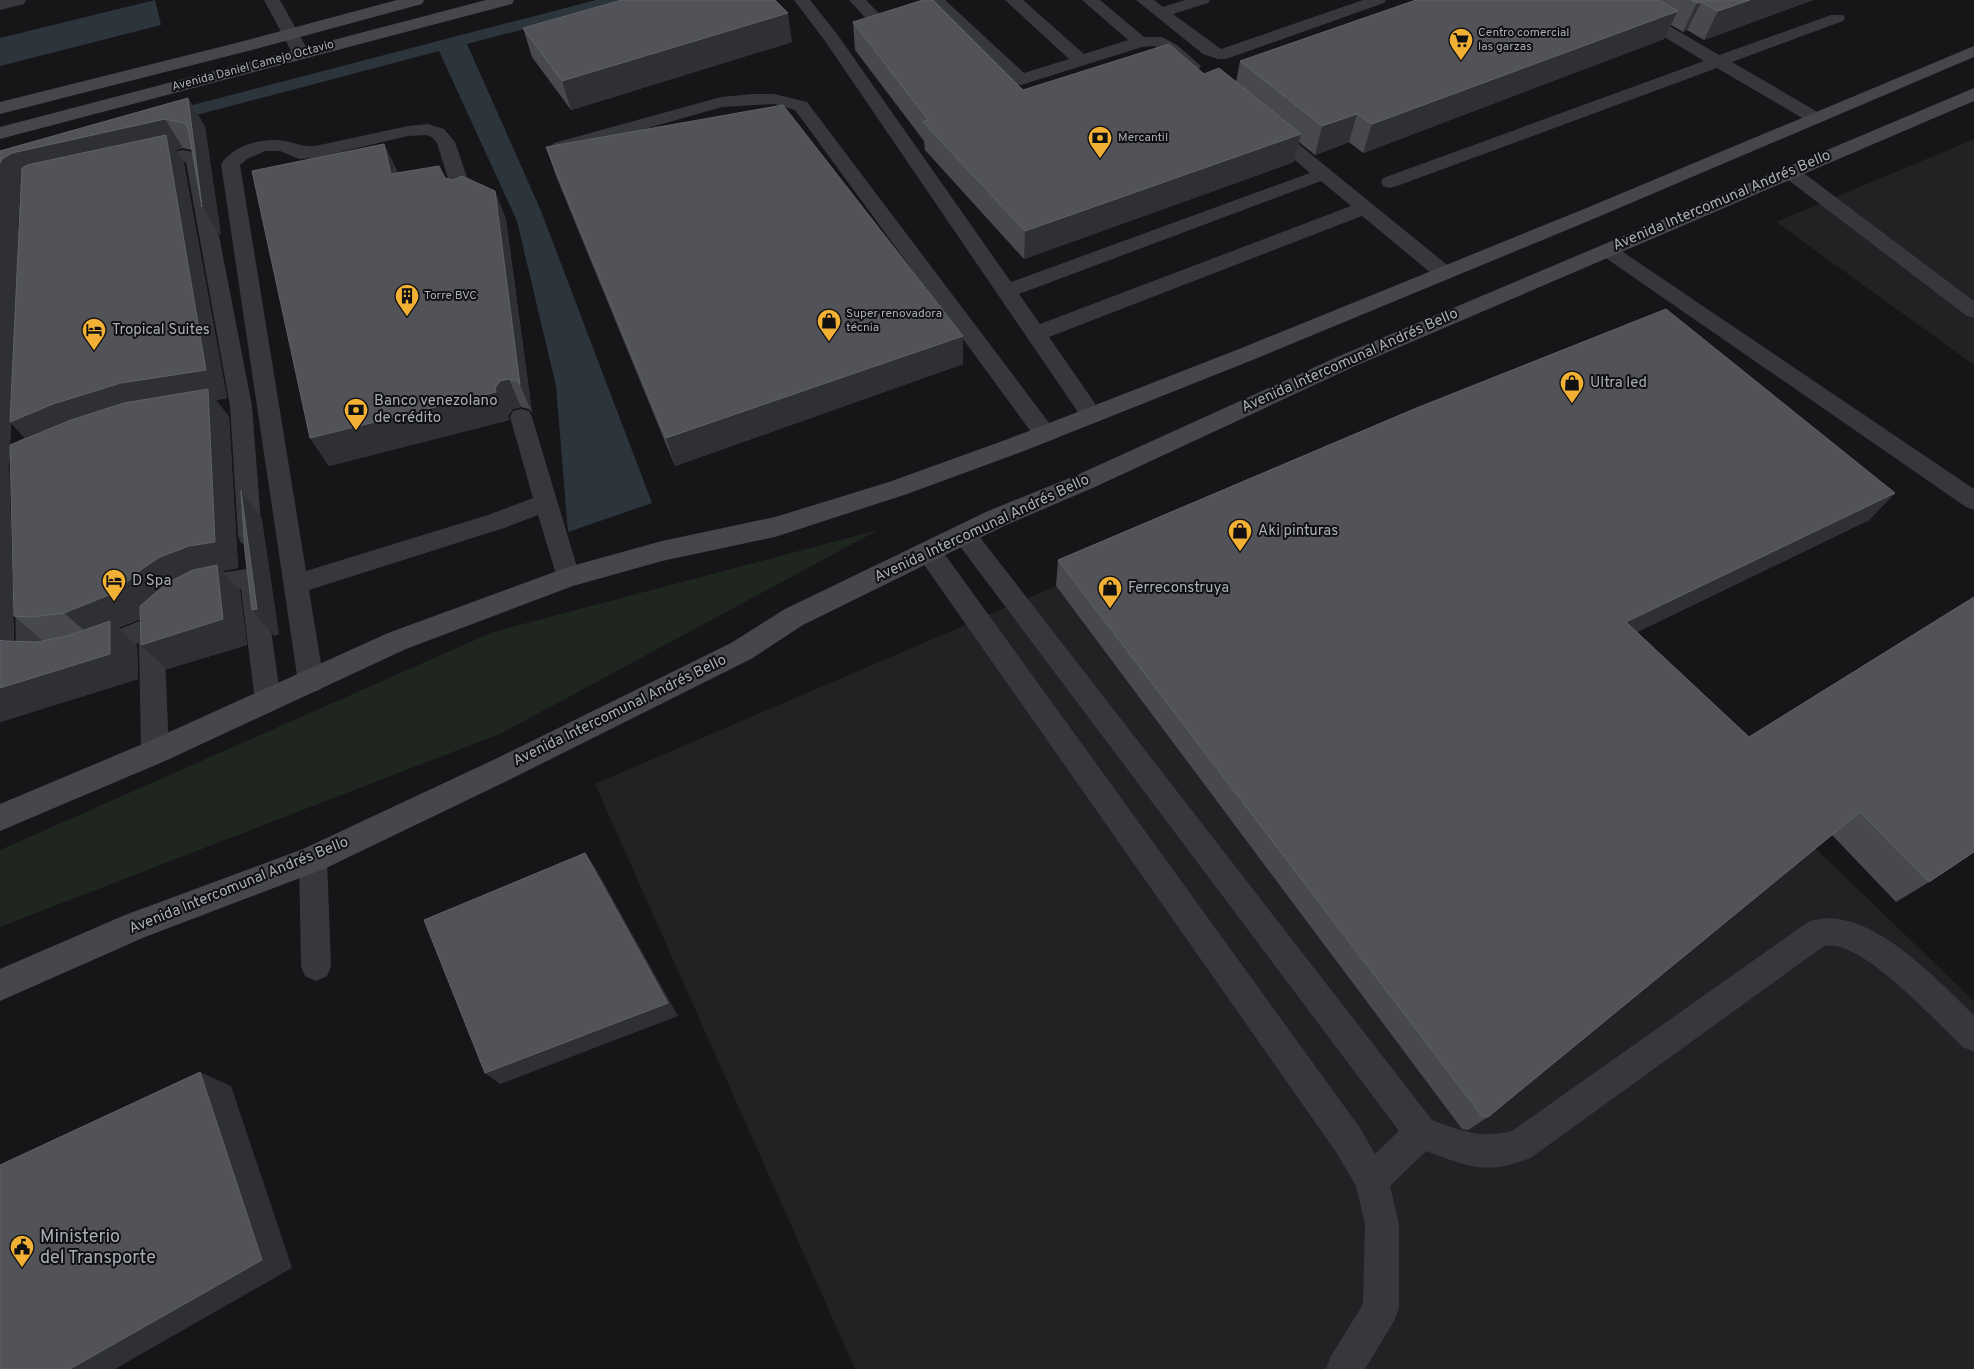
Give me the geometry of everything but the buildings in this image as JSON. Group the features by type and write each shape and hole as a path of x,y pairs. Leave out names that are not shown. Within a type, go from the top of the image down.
{"main road":[{"name":"Avenida Daniel Camejo Octavio","path":"0,108 242,47 416,0"},
{"name":"Avenida Daniel Camejo Octavio","path":"0,133 506,0"},
{"path":"0,818 155,752 397,641 568,577 662,551 775,527 898,488 1045,434 1444,273 1974,51"},
{"name":"Avenida Intercomunal Andrés Bello","path":"0,985 136,926 313,859 501,770 741,651 794,617 997,518 1086,481 1345,362 1974,94"}],"street":[{"path":"0,4 18,0"},
{"path":"272,0 301,54"}],"lane":[{"path":"802,0 839,35 1006,291 1092,415"},
{"path":"857,0 880,24"},
{"path":"934,5 960,0"},
{"path":"1013,0 1081,61"},
{"path":"1090,0 1140,42"},
{"path":"1144,0 1209,50 1218,54 1226,54 1378,0"},
{"path":"1161,13 1202,0"},
{"path":"1614,0 1667,33 1720,61 1815,118"},
{"path":"934,5 1021,80 1140,42 1156,41 1171,49 1202,74"},
{"path":"864,28 898,18"},
{"path":"1390,182 1837,18"},
{"path":"560,147 721,102 753,99 774,100 801,106 1045,434"},
{"path":"1255,118 1444,273"},
{"path":"311,682 230,164 240,155 263,146 283,146 299,153 314,152 408,131 428,129 438,133 446,142 466,201"},
{"path":"127,169 183,156 195,158 231,407 268,701"},
{"path":"1790,172 1974,311"},
{"path":"1006,291 1324,174"},
{"path":"1036,334 1365,208"},
{"path":"1607,250 1974,501"},
{"path":"521,417 568,577"},
{"path":"296,584 496,522 546,502"},
{"path":"964,534 1421,1133 1469,1150 1495,1152 1520,1145 1818,932 1848,934 1871,948 1896,965 1974,1036"},
{"path":"929,552 1348,1140 1372,1180 1382,1224 1381,1308 1344,1369"},
{"path":"27,574 29,652 62,655 95,650 151,628 178,603 194,592 213,584 253,578"},
{"path":"151,628 155,752"},
{"path":"313,859 316,966"},
{"path":"1372,1180 1421,1133"}],"shaded area":[{"path":"155,0 161,25 0,66 0,38"},
{"path":"596,0 637,0 467,44 541,211 652,503 568,532 556,386 517,221 439,51 0,167 0,155"},
{"path":"1974,139 1974,365 1776,222"},
{"path":"878,530 502,733 0,927 0,850 493,632"},
{"path":"1056,586 1435,1092 1814,847 1974,1001 1974,1369 855,1369 595,784"}],"place":[{"name":"Centro comercial las garzas","path":"1461,61"},
{"name":"Mercantil","path":"1100,159"},
{"name":"Torre BVC","path":"407,317"},
{"name":"Super renovadora técnia","path":"829,342"},
{"name":"Tropical Suites","path":"94,351"},
{"name":"Ultra led","path":"1572,404"},
{"name":"Banco venezolano de crédito","path":"356,431"},
{"name":"Aki pinturas","path":"1240,552"},
{"name":"D Spa","path":"114,602"},
{"name":"Ferreconstruya","path":"1110,609"},
{"name":"Ministerio del Transporte","path":"22,1268"}]}
